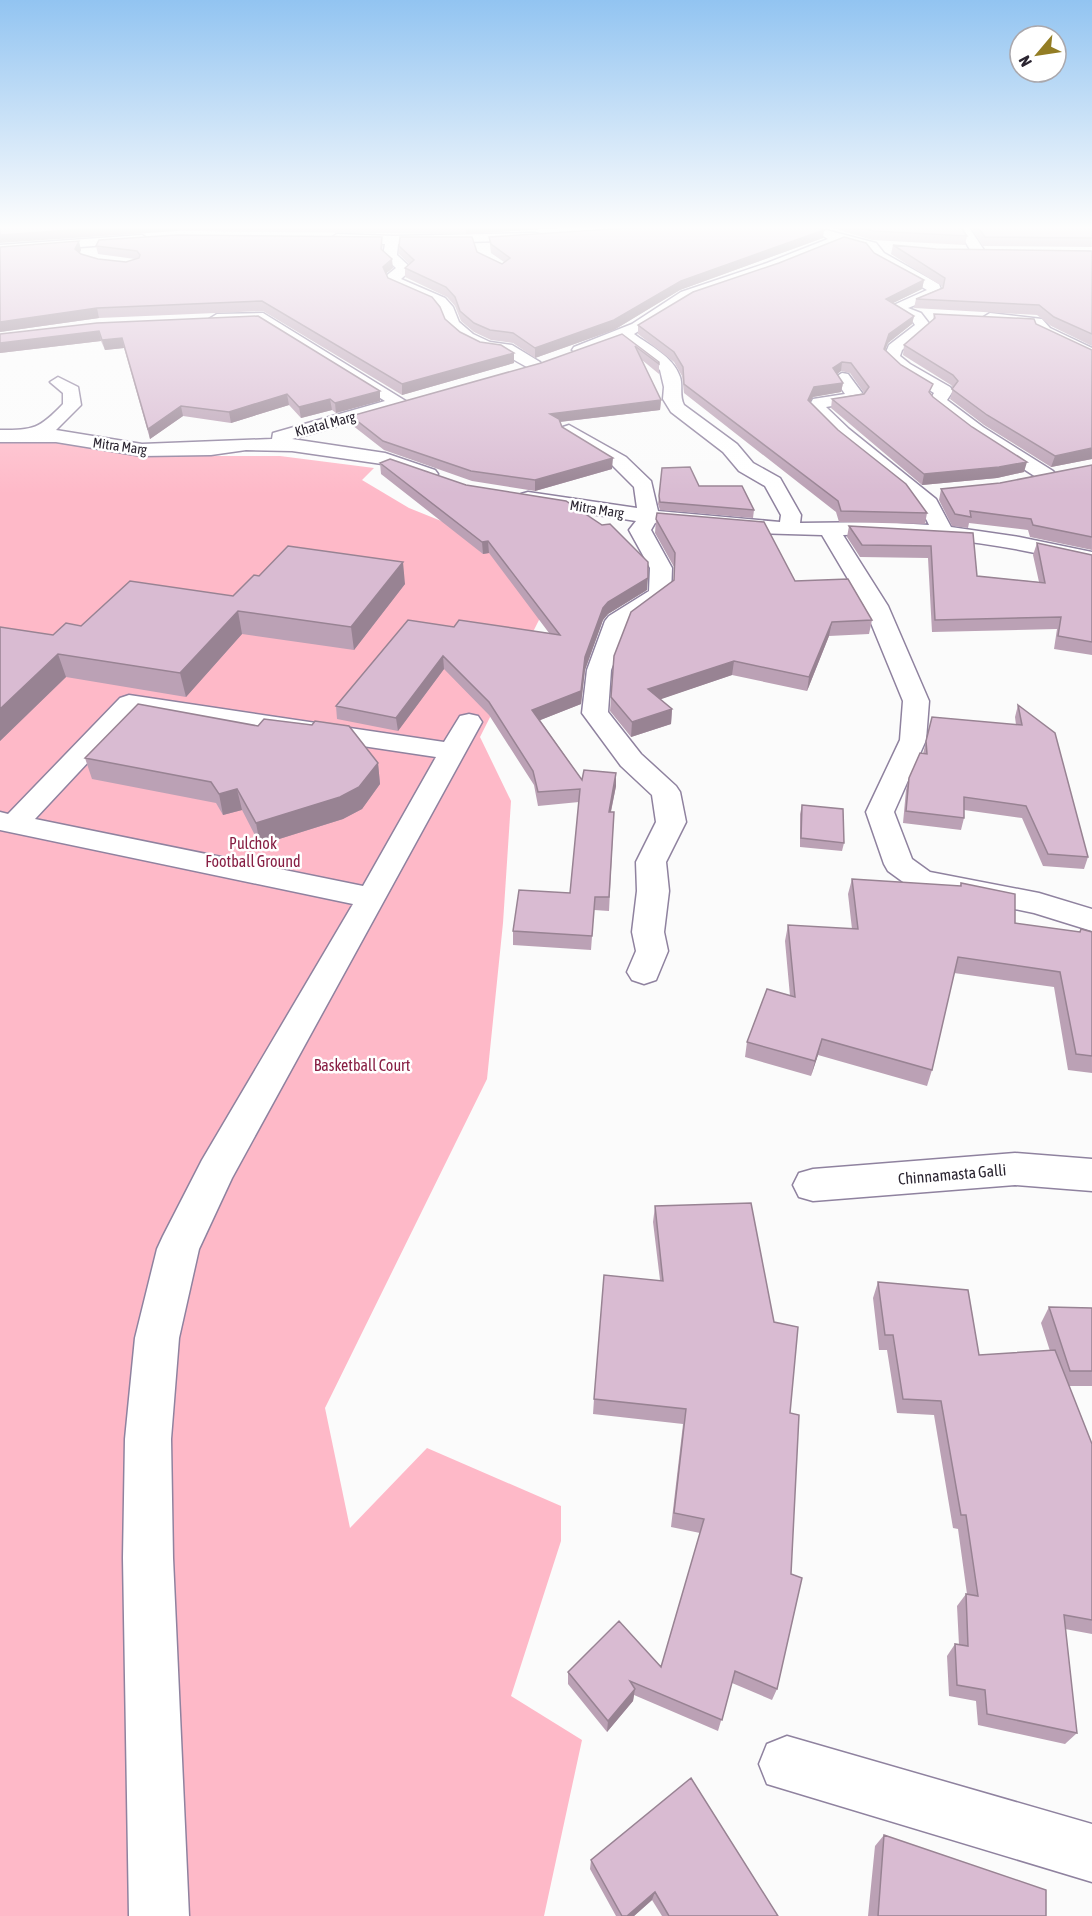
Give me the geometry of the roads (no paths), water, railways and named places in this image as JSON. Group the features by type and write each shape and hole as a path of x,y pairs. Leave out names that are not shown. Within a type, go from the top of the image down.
{"street":[{"path":"452,315 452,324 467,337 487,347 506,348 540,364 515,371"},
{"path":"567,355 621,335 653,315"},
{"path":"916,316 937,316"},
{"path":"916,316 923,326 895,348 892,357 904,368 944,392 938,401 977,431 1046,475"},
{"path":"969,317 1037,322 1042,327 1040,329 1092,354"},
{"name":"Khatal Marg","path":"203,320 263,318 405,401 315,428 246,444"},
{"path":"621,335 628,337 670,370 674,386 672,399 677,408 730,447 746,467 773,482 791,515 789,529"},
{"path":"842,378 856,397 819,403 817,408 842,433 918,493 935,512 943,534"},
{"path":"33,436 54,424 72,405 72,391 58,382"},
{"path":"569,431 620,461 644,485 649,517 640,530 661,568 660,594 617,621 599,670 595,713 631,760 666,792 671,822 651,862 653,891 648,932 652,951 644,972"},
{"name":"Mitra Marg","path":"0,436 56,436 142,450 210,449 246,444 322,448 385,459 449,481"},
{"path":"1017,482 1069,471"},
{"path":"918,493 948,492"},
{"name":"Mitra Marg","path":"513,495 649,517 789,529 892,529 943,534 1051,548 1092,559"},
{"path":"829,530 876,606 916,701 913,740 880,812 900,864 921,880 1039,903 1092,920"},
{"path":"7,822 129,703 461,737 216,1171 178,1249 157,1338 148,1439 148,1558 159,1916"},
{"path":"7,822 372,898"},
{"name":"Chinnamasta Galli","path":"813,1185 1015,1168 1092,1175"},
{"path":"787,1764 1092,1853"}],"park label":[{"name":"Pulchok Football Ground","path":"253,852"},
{"name":"Basketball Court","path":"362,1065"}]}
